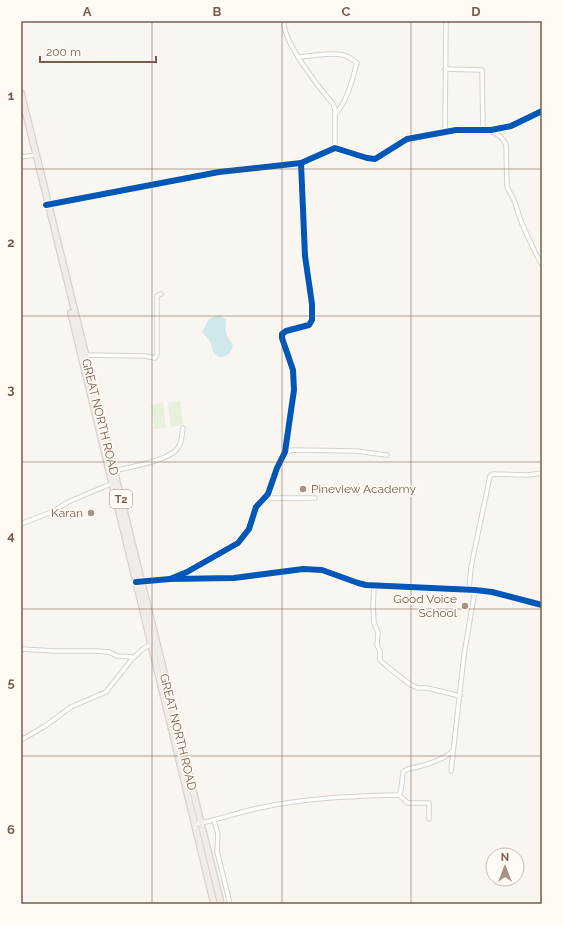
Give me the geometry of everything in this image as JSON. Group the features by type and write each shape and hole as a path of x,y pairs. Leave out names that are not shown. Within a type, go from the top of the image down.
{"highway":[{"name":"GREAT NORTH ROAD","path":"21,93 34,155"},
{"name":"GREAT NORTH ROAD","path":"21,108 47,205 139,582 197,823 214,904"},
{"name":"GREAT NORTH ROAD","path":"197,823 221,904"}],"street":[{"path":"284,21 284,30 298,58 333,104 336,113 335,148"},
{"path":"445,132 446,21"},
{"path":"298,58 328,54 343,54 357,63 341,107 336,113"},
{"path":"445,69 482,70 483,130"},
{"path":"47,205 219,172 301,163 335,148 372,159 407,139 459,130 488,130 515,125 542,111"},
{"path":"488,130 500,136 506,144 507,187 514,200 522,224 542,265"},
{"path":"21,157 34,155"},
{"path":"170,579 187,572 238,543 249,529 256,507 266,498 277,468 285,452 294,390 293,370 282,334 286,331 309,325 312,320 311,298 304,249 301,163"},
{"path":"83,355 144,356 155,358 157,355 157,296 161,294"},
{"path":"111,471 152,462 173,452 180,445 183,428"},
{"path":"285,452 293,450 356,451 387,455"},
{"path":"469,590 471,567 490,476 493,474 528,475 542,473"},
{"path":"21,524 54,511 68,502 114,482"},
{"path":"266,498 314,498"},
{"path":"139,582 170,579 234,578 303,569 314,569 330,572 358,583 374,586 475,590 492,592 542,605"},
{"path":"374,586 374,623 378,632 377,645 380,652 380,660 411,686 427,688 460,696"},
{"path":"451,771 464,655 475,590"},
{"path":"21,740 45,726 71,707 106,692 134,657 153,643"},
{"path":"21,649 96,651 109,652 117,656 134,657"},
{"path":"399,795 403,772 408,768 417,767 448,756 453,751"},
{"path":"197,823 258,808 288,803 322,799 399,795 408,803 429,803 429,819"},
{"path":"214,820 218,834 217,851 230,904"}],"green space":[{"path":"180,401 183,425 171,427 168,403"},
{"path":"163,403 166,428 154,429 151,405"}],"water":[{"path":"218,315 226,320 226,333 233,347 230,353 222,357 215,355 210,342 202,332 209,319"}],"cycle path":[{"path":"46,205 219,172 301,163 335,148 375,159 407,139 456,130 491,130 511,126 542,111"},
{"path":"170,579 187,572 238,543 249,529 256,507 268,494 277,468 285,452 294,390 293,370 282,334 286,331 309,325 312,320 312,304 305,256 301,163"},
{"path":"136,582 170,579 234,578 303,569 322,570 366,585 475,590 492,592 542,605"}],"place":[{"name":"Pineview Academy","path":"303,489"},
{"name":"Karan","path":"91,513"},
{"name":"Good Voice School","path":"465,606"}]}
